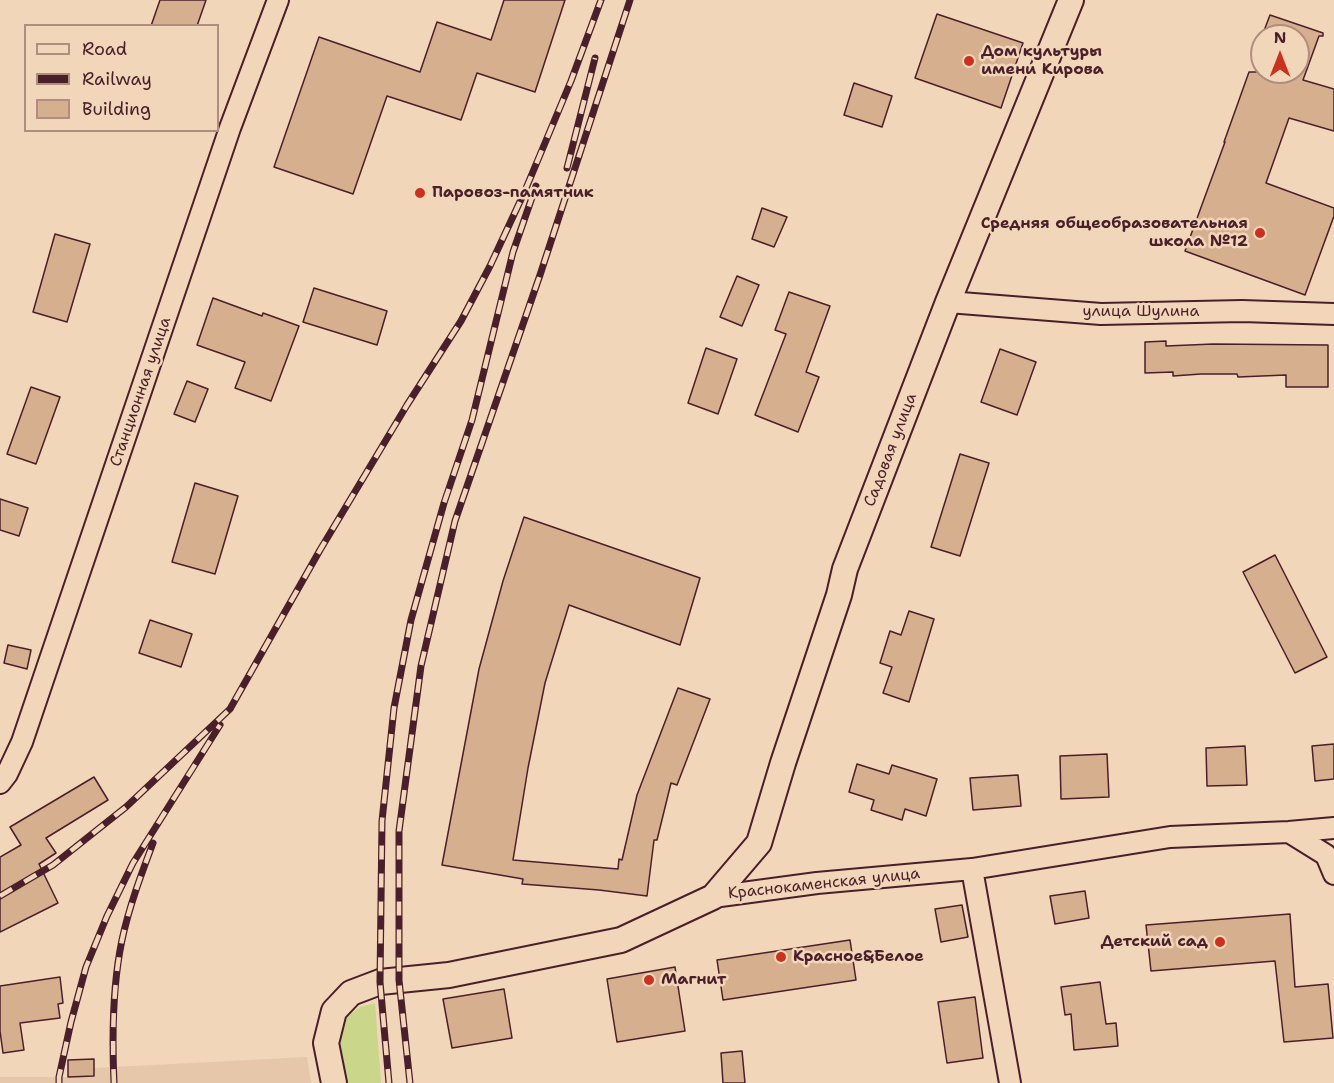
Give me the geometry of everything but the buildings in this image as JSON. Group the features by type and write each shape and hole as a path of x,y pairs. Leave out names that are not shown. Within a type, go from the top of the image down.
{"street":[{"name":"Станционная улица","path":"0,783 7,774 22,742 230,128 278,0"},
{"name":"Садовая улица","path":"713,897 759,843 839,595 845,569 948,302 1071,0"},
{"name":"улица Шулина","path":"948,302 1101,314 1242,311 1334,315"},
{"name":"Краснокаменская улица","path":"334,1083 326,1043 334,1011 351,993 380,982 449,975 621,940 713,897 817,883 972,869 1170,837 1334,828"},
{"path":"1290,832 1326,855 1334,874"},
{"path":"972,869 1010,1083"}],"shaded area":[{"path":"307,1057 311,1083 0,1083 0,1077 68,1077 68,1060 94,1059 95,1068"}],"green space":[{"path":"375,1003 381,1083 343,1083 337,1051 338,1034 348,1016 360,1007"}],"railway":[{"path":"0,896 53,865 126,807 230,709 320,550 407,405 461,321 490,266 524,193 571,81 601,0"},
{"path":"410,1083 399,980 399,831 421,666 455,521 540,275 630,0"},
{"path":"567,168 595,58"},
{"path":"389,1083 380,982 382,821 394,708 411,620 444,503 472,420 513,252 536,186"},
{"path":"59,1083 71,1022 86,967 107,916 133,863 220,725"},
{"path":"114,1083 114,1011 119,957 132,903 153,843"}],"place":[{"name":"Дом культуры имени Кирова","path":"969,61"},
{"name":"Паровоз-памятник","path":"420,193"},
{"name":"Средняя общеобразовательная школа №12","path":"1260,233"},
{"name":"Детский сад","path":"1220,942"},
{"name":"Красное&Белое","path":"781,957"},
{"name":"Магнит","path":"649,980"}]}
